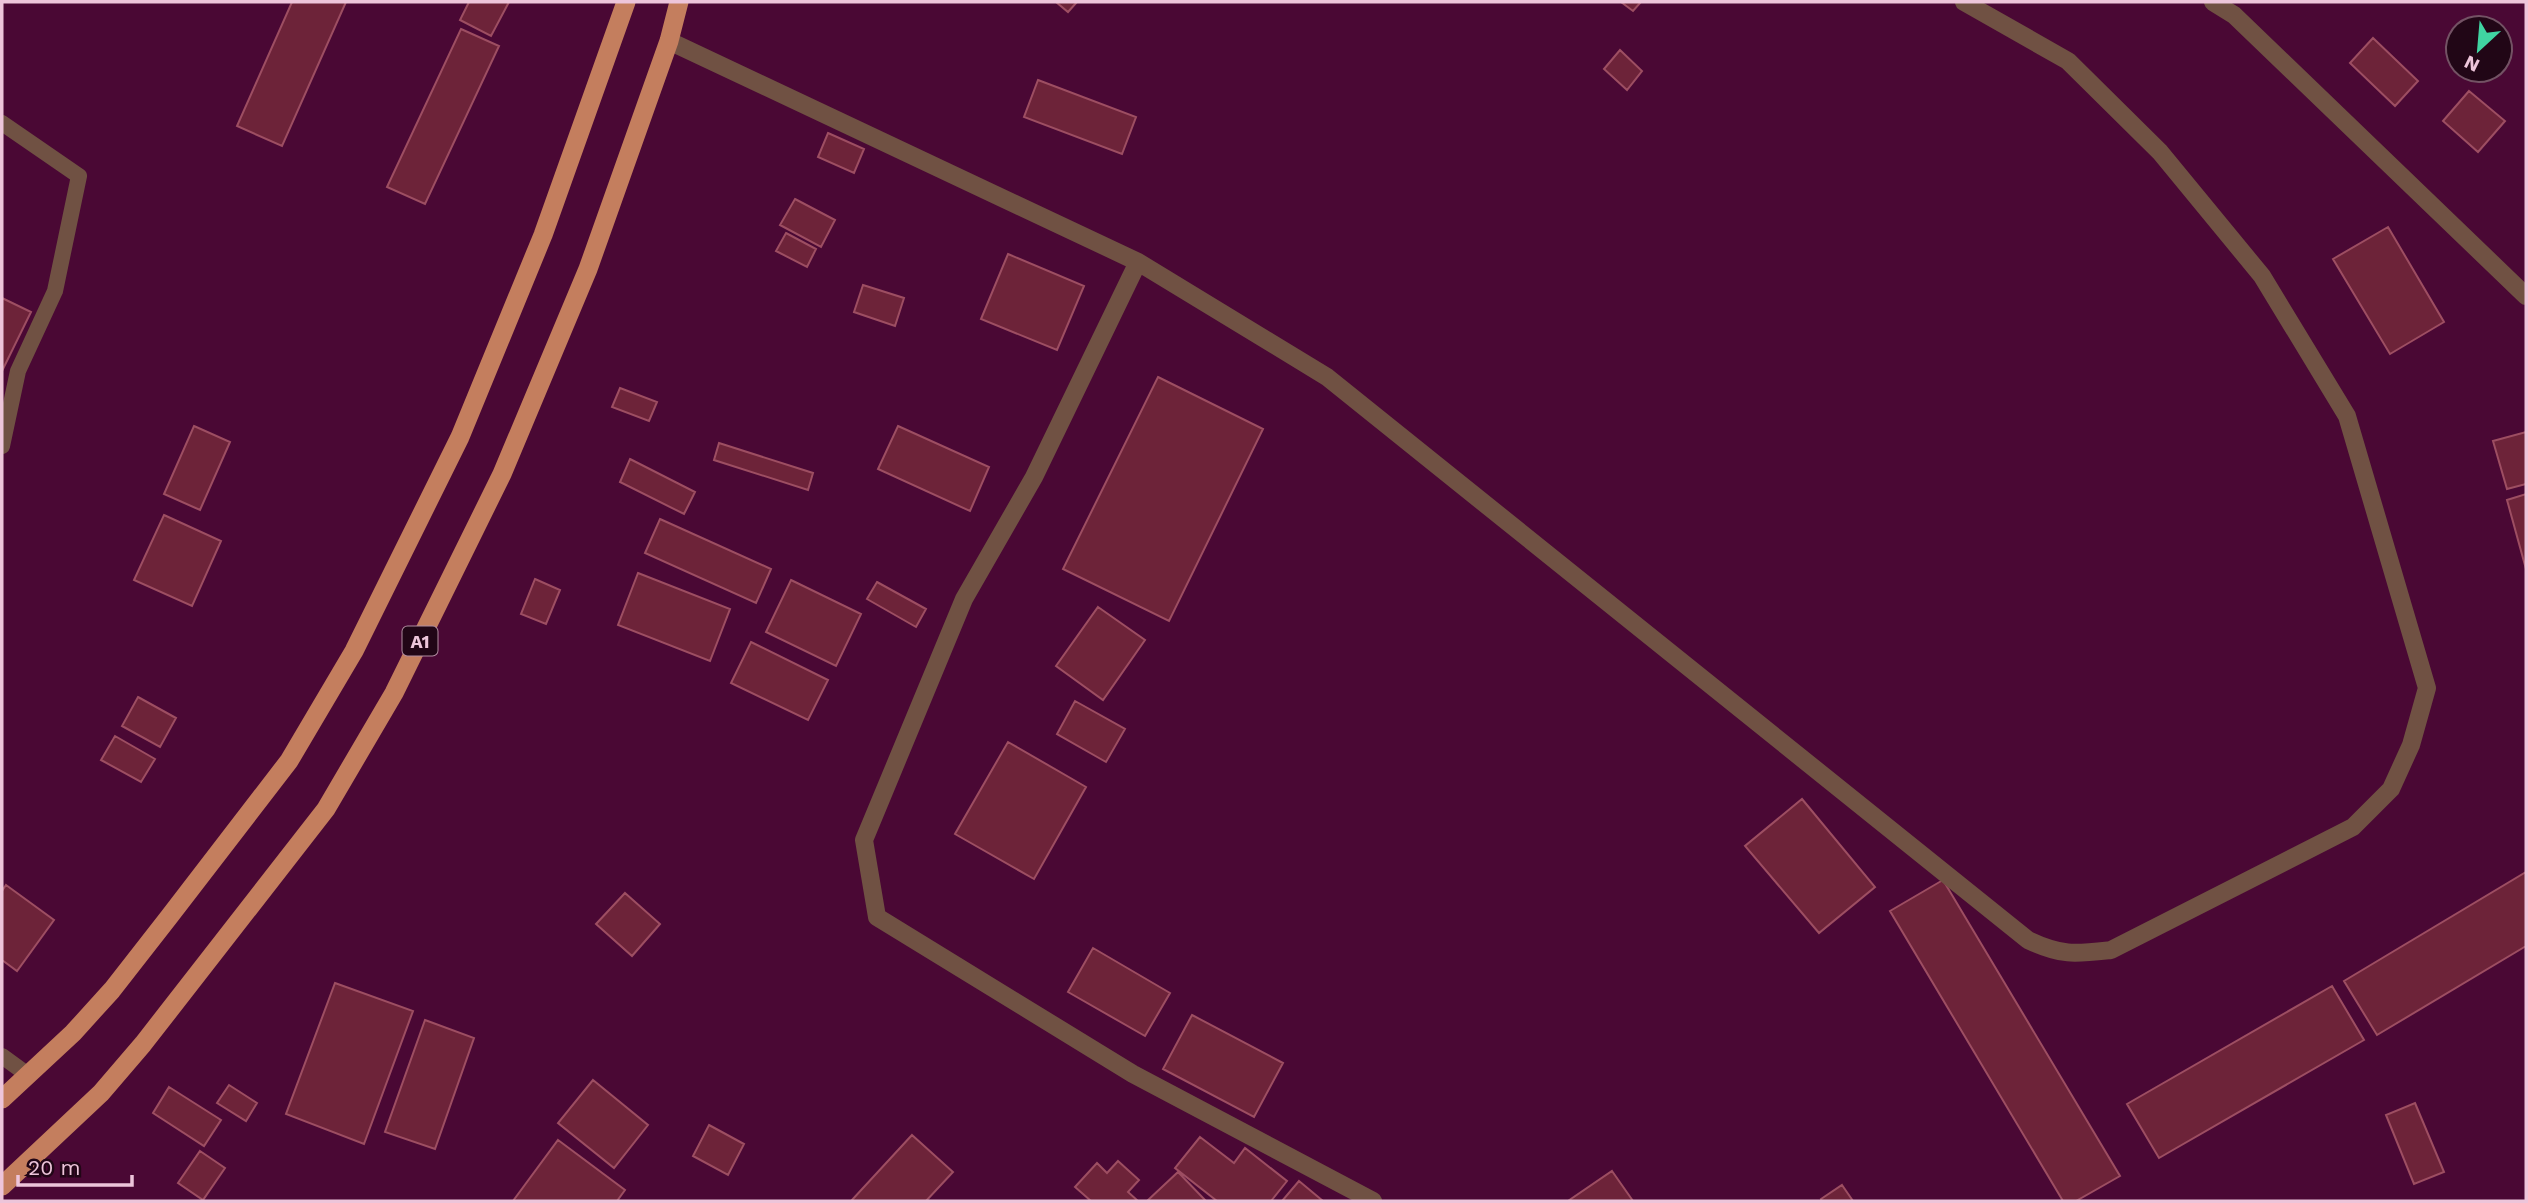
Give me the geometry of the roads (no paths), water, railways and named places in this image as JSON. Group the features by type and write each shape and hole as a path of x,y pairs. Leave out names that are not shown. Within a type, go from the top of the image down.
{"highway":[{"path":"2,1099 73,1033 112,990 289,761 354,651 460,437 543,235 625,2"},
{"name":"A1","path":"2,1186 101,1093 152,1034 326,809 394,693 502,474 588,269 669,41 679,2"}],"street":[{"path":"669,41 1138,262 1327,377 2028,940 2053,951 2076,954 2111,950 2353,827 2391,789 2411,745 2427,688 2347,415 2262,276 2160,152 2068,61 1964,2"},
{"path":"2213,2 2234,15 2526,296"},
{"path":"1138,262 1034,477 964,599 864,841 877,917 1133,1074 1373,1201"}],"lane":[{"path":"2,123 79,176 55,290 18,371 2,446"},
{"path":"2,1056 28,1075"}]}
